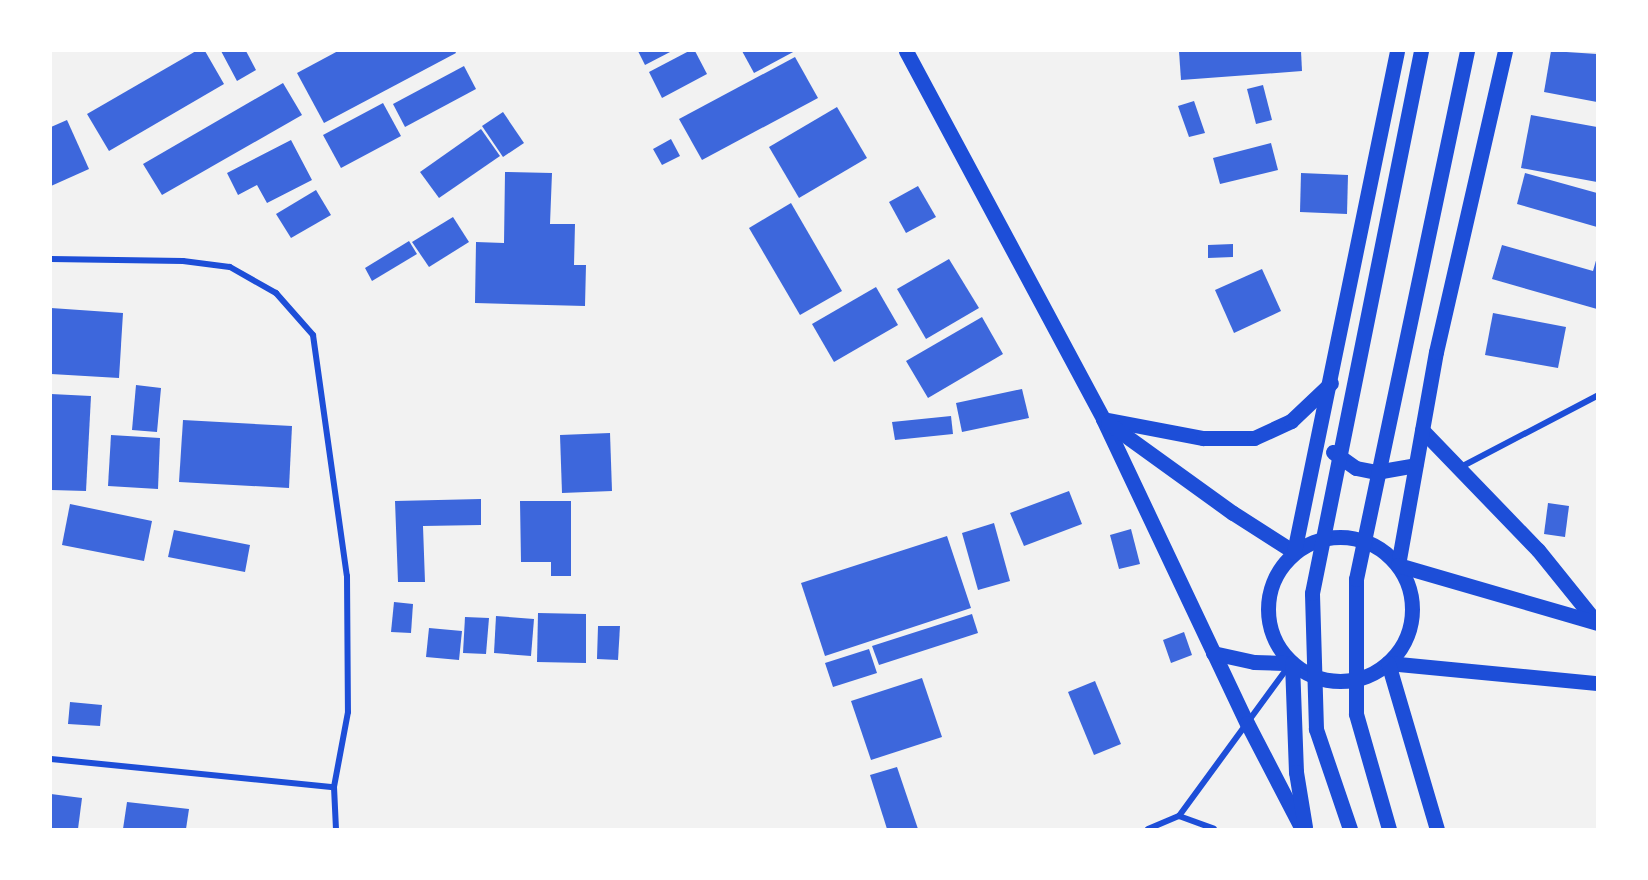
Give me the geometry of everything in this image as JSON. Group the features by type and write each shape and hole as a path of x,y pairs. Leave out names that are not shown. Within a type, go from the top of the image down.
{"main road":[{"path":"906,51 1103,419 1247,723 1304,829"},
{"path":"1304,829 1296,772 1292,663 1278,647 1267,607 1275,577 1294,552 1320,440 1397,51"},
{"path":"1350,829 1316,729 1312,593 1421,51"},
{"path":"1389,829 1356,714 1356,579 1467,51"},
{"path":"1398,565 1422,430 1505,51"},
{"path":"1103,419 1203,438 1254,438 1291,421 1331,383"},
{"path":"1103,419 1233,513 1294,552"},
{"path":"1422,430 1457,469 1538,550 1597,622"},
{"path":"1320,440 1356,468 1376,472 1415,465"},
{"path":"1214,653 1254,662 1292,663 1330,680 1350,680 1388,663 1405,642 1412,616 1410,589 1398,565 1376,546 1349,537 1320,539 1294,552"},
{"path":"1398,565 1597,622"},
{"path":"1388,663 1597,683"},
{"path":"1388,663 1437,829"}],"street":[{"path":"51,259 183,261 230,267 276,293 313,335 348,576 348,712 334,787 336,829"},
{"path":"1457,469 1597,396"},
{"path":"1148,829 1179,816 1292,663"},
{"path":"51,759 334,787"},
{"path":"1179,816 1214,829"}],"building":[{"path":"196,51 205,51 224,84 109,151 87,114"},
{"path":"221,51 246,51 256,70 237,81"},
{"path":"338,51 455,51 456,53 324,123 297,73"},
{"path":"638,51 672,51 645,65"},
{"path":"689,51 695,51 707,74 662,98 649,72"},
{"path":"742,51 795,51 754,73"},
{"path":"1179,51 1301,51 1302,71 1181,80"},
{"path":"1551,51 1597,54 1597,102 1544,92"},
{"path":"795,57 818,98 702,160 679,119"},
{"path":"464,66 476,89 405,127 393,104"},
{"path":"283,83 302,115 162,195 143,164"},
{"path":"1263,85 1272,120 1256,124 1247,89"},
{"path":"1194,101 1205,133 1189,137 1178,106"},
{"path":"383,103 401,136 341,168 323,135"},
{"path":"837,107 867,158 799,198 769,147"},
{"path":"503,112 524,143 503,157 482,126"},
{"path":"1531,115 1597,127 1597,182 1521,168"},
{"path":"67,120 89,169 51,186 51,127"},
{"path":"481,129 500,156 439,198 420,172"},
{"path":"671,139 680,156 662,165 653,149"},
{"path":"291,140 312,180 267,203 257,185 238,195 227,173"},
{"path":"1271,143 1278,170 1220,184 1213,158"},
{"path":"505,172 552,173 550,224 575,224 574,265 586,265 585,306 475,303 476,242 504,243"},
{"path":"1301,173 1348,175 1347,214 1300,212"},
{"path":"1525,173 1597,193 1597,227 1517,204"},
{"path":"918,186 936,217 906,233 889,202"},
{"path":"316,190 331,215 291,238 276,214"},
{"path":"791,203 842,291 800,315 749,228"},
{"path":"453,217 469,242 429,267 412,242"},
{"path":"409,241 417,254 372,281 365,268"},
{"path":"1233,244 1233,257 1208,258 1208,245"},
{"path":"1502,245 1593,271 1597,257 1597,309 1492,279"},
{"path":"949,259 979,308 926,339 897,289"},
{"path":"1262,269 1281,311 1234,333 1215,290"},
{"path":"876,287 898,325 834,362 812,324"},
{"path":"51,308 123,313 119,378 51,374"},
{"path":"1493,313 1566,327 1558,368 1485,355"},
{"path":"982,317 1003,354 928,398 906,361"},
{"path":"136,385 161,388 157,432 132,430"},
{"path":"1022,389 1029,418 962,432 956,403"},
{"path":"51,394 91,396 86,491 51,490"},
{"path":"951,416 953,434 895,440 892,422"},
{"path":"183,420 292,426 289,488 179,482"},
{"path":"610,433 612,491 562,493 560,435"},
{"path":"111,435 160,438 158,489 108,486"},
{"path":"1069,491 1082,524 1024,546 1010,513"},
{"path":"481,499 481,525 423,526 425,582 398,582 395,501"},
{"path":"520,501 571,501 571,576 551,576 551,562 521,562"},
{"path":"1548,503 1569,506 1565,537 1544,534"},
{"path":"70,504 152,521 144,561 62,545"},
{"path":"994,523 1010,581 978,590 962,533"},
{"path":"1131,529 1140,564 1119,569 1110,535"},
{"path":"174,530 250,545 245,572 168,557"},
{"path":"947,536 971,608 825,656 801,583"},
{"path":"394,602 413,604 411,633 391,632"},
{"path":"538,613 586,614 586,663 537,662"},
{"path":"972,614 978,633 879,665 872,646"},
{"path":"496,616 534,619 531,656 494,653"},
{"path":"465,617 489,618 486,654 463,653"},
{"path":"598,626 620,626 618,660 597,659"},
{"path":"429,628 462,631 459,660 426,657"},
{"path":"1184,632 1192,655 1171,663 1163,640"},
{"path":"869,649 877,673 833,687 825,663"},
{"path":"922,678 942,737 871,760 851,701"},
{"path":"1095,681 1121,744 1094,755 1068,692"},
{"path":"70,702 102,705 100,726 68,724"},
{"path":"897,767 918,829 887,829 870,775"},
{"path":"51,794 82,798 78,829 51,829"},
{"path":"127,802 189,809 186,829 123,829"}]}
